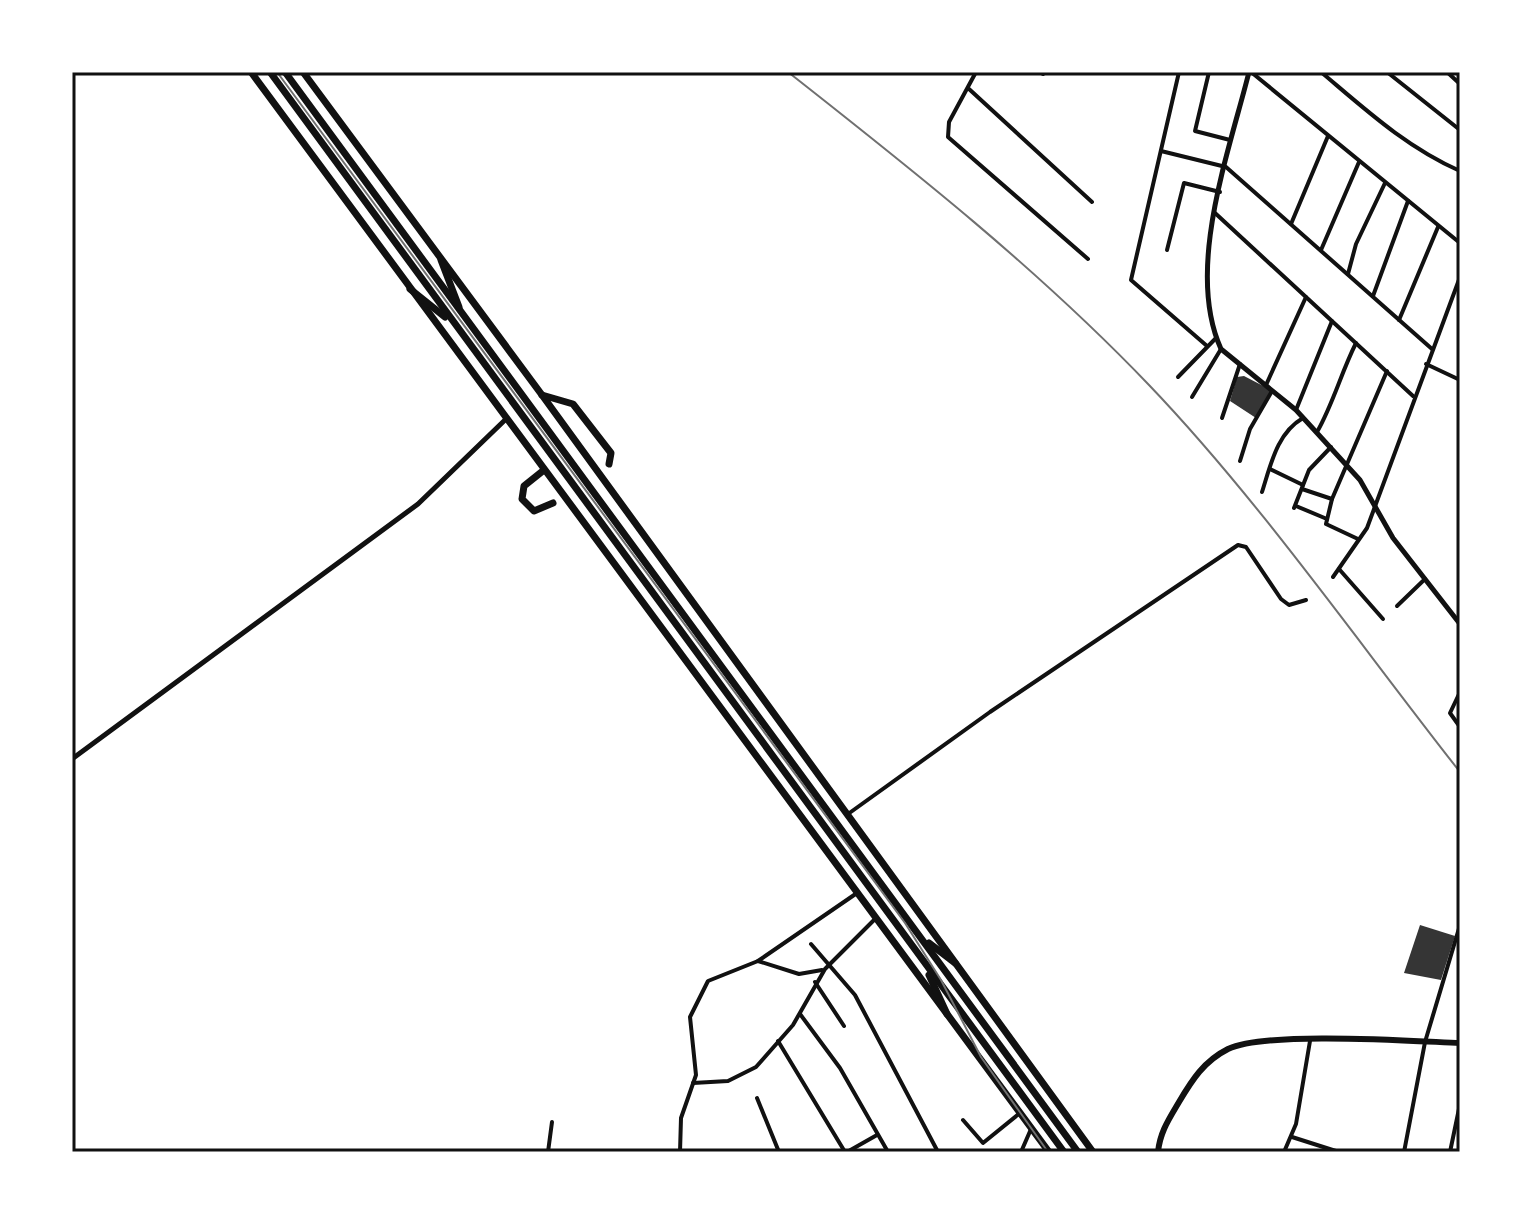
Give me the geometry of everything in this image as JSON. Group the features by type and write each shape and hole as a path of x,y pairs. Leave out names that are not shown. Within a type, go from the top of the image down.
{"main road":[{"path":"251,72 1049,1152"},
{"path":"270,72 1064,1152"},
{"path":"285,72 1078,1152"},
{"path":"303,72 1093,1152"},
{"path":"441,260 462,315"},
{"path":"410,289 453,323"},
{"path":"542,395 573,404 611,453 609,464"},
{"path":"544,470 524,486 522,499 534,511 553,503"},
{"path":"921,937 955,963"},
{"path":"923,962 947,1014"},
{"path":"1158,1152 1164,1127 1193,1079 1208,1062 1244,1044 1310,1041 1460,1043"}],"street":[{"path":"976,72 947,127 951,142 1088,259"},
{"path":"1179,72 1131,280 1207,346"},
{"path":"1209,72 1195,131 1232,141"},
{"path":"1460,243 1250,72 1215,213 1207,268 1216,338 1221,349 1296,410 1345,462 1360,480 1393,538 1460,622"},
{"path":"1321,72 1392,133 1416,150 1460,171"},
{"path":"1387,72 1460,130"},
{"path":"1447,72 1460,84"},
{"path":"969,89 1092,202"},
{"path":"1291,224 1328,136"},
{"path":"1161,151 1226,167 1432,349"},
{"path":"1321,250 1359,162"},
{"path":"1167,250 1184,183 1220,192"},
{"path":"1348,274 1356,244 1385,183"},
{"path":"1373,296 1408,200"},
{"path":"1215,213 1413,396"},
{"path":"1399,320 1439,226"},
{"path":"1333,577 1367,528 1413,396 1460,277"},
{"path":"1266,385 1306,297"},
{"path":"1296,410 1332,321"},
{"path":"1178,377 1216,338"},
{"path":"1317,432 1333,404 1341,374 1356,343"},
{"path":"1192,397 1221,349"},
{"path":"1222,418 1240,364"},
{"path":"1426,364 1460,380"},
{"path":"1358,539 1326,524 1345,462 1387,371"},
{"path":"1240,461 1250,429 1272,390"},
{"path":"1262,492 1287,430 1303,418"},
{"path":"72,759 418,504 506,419"},
{"path":"1327,519 1295,507 1309,470 1331,447"},
{"path":"1270,469 1332,499"},
{"path":"847,814 1001,705 1238,545 1246,547 1281,599 1289,605 1306,600"},
{"path":"1339,569 1383,619"},
{"path":"1397,606 1425,579"},
{"path":"1460,692 1450,713 1460,727"},
{"path":"680,1152 679,1129 696,1064 690,1017 708,981 758,961 857,893"},
{"path":"693,1083 716,1084 739,1077 756,1067 800,1014 815,982 827,967 876,918"},
{"path":"1404,1152 1425,1042 1460,925"},
{"path":"811,944 827,967 855,995 938,1152"},
{"path":"758,961 799,974 827,967"},
{"path":"815,982 844,1026"},
{"path":"800,1014 840,1068 888,1152"},
{"path":"778,1041 846,1152 877,1135"},
{"path":"1284,1152 1292,1137 1310,1041"},
{"path":"757,1098 779,1152"},
{"path":"1450,1152 1460,1104"},
{"path":"963,1120 983,1143 1020,1113"},
{"path":"548,1152 552,1122"},
{"path":"1021,1152 1031,1129"},
{"path":"1292,1137 1339,1152"}],"building":[{"path":"1244,376 1271,390 1256,418 1230,401 1237,377"},
{"path":"1420,925 1455,936 1441,980 1404,973"}],"railway":[{"path":"277,72 905,923 941,980 981,1057 1048,1152"},
{"path":"788,72 1019,261 1149,385 1270,525 1460,772"}]}
